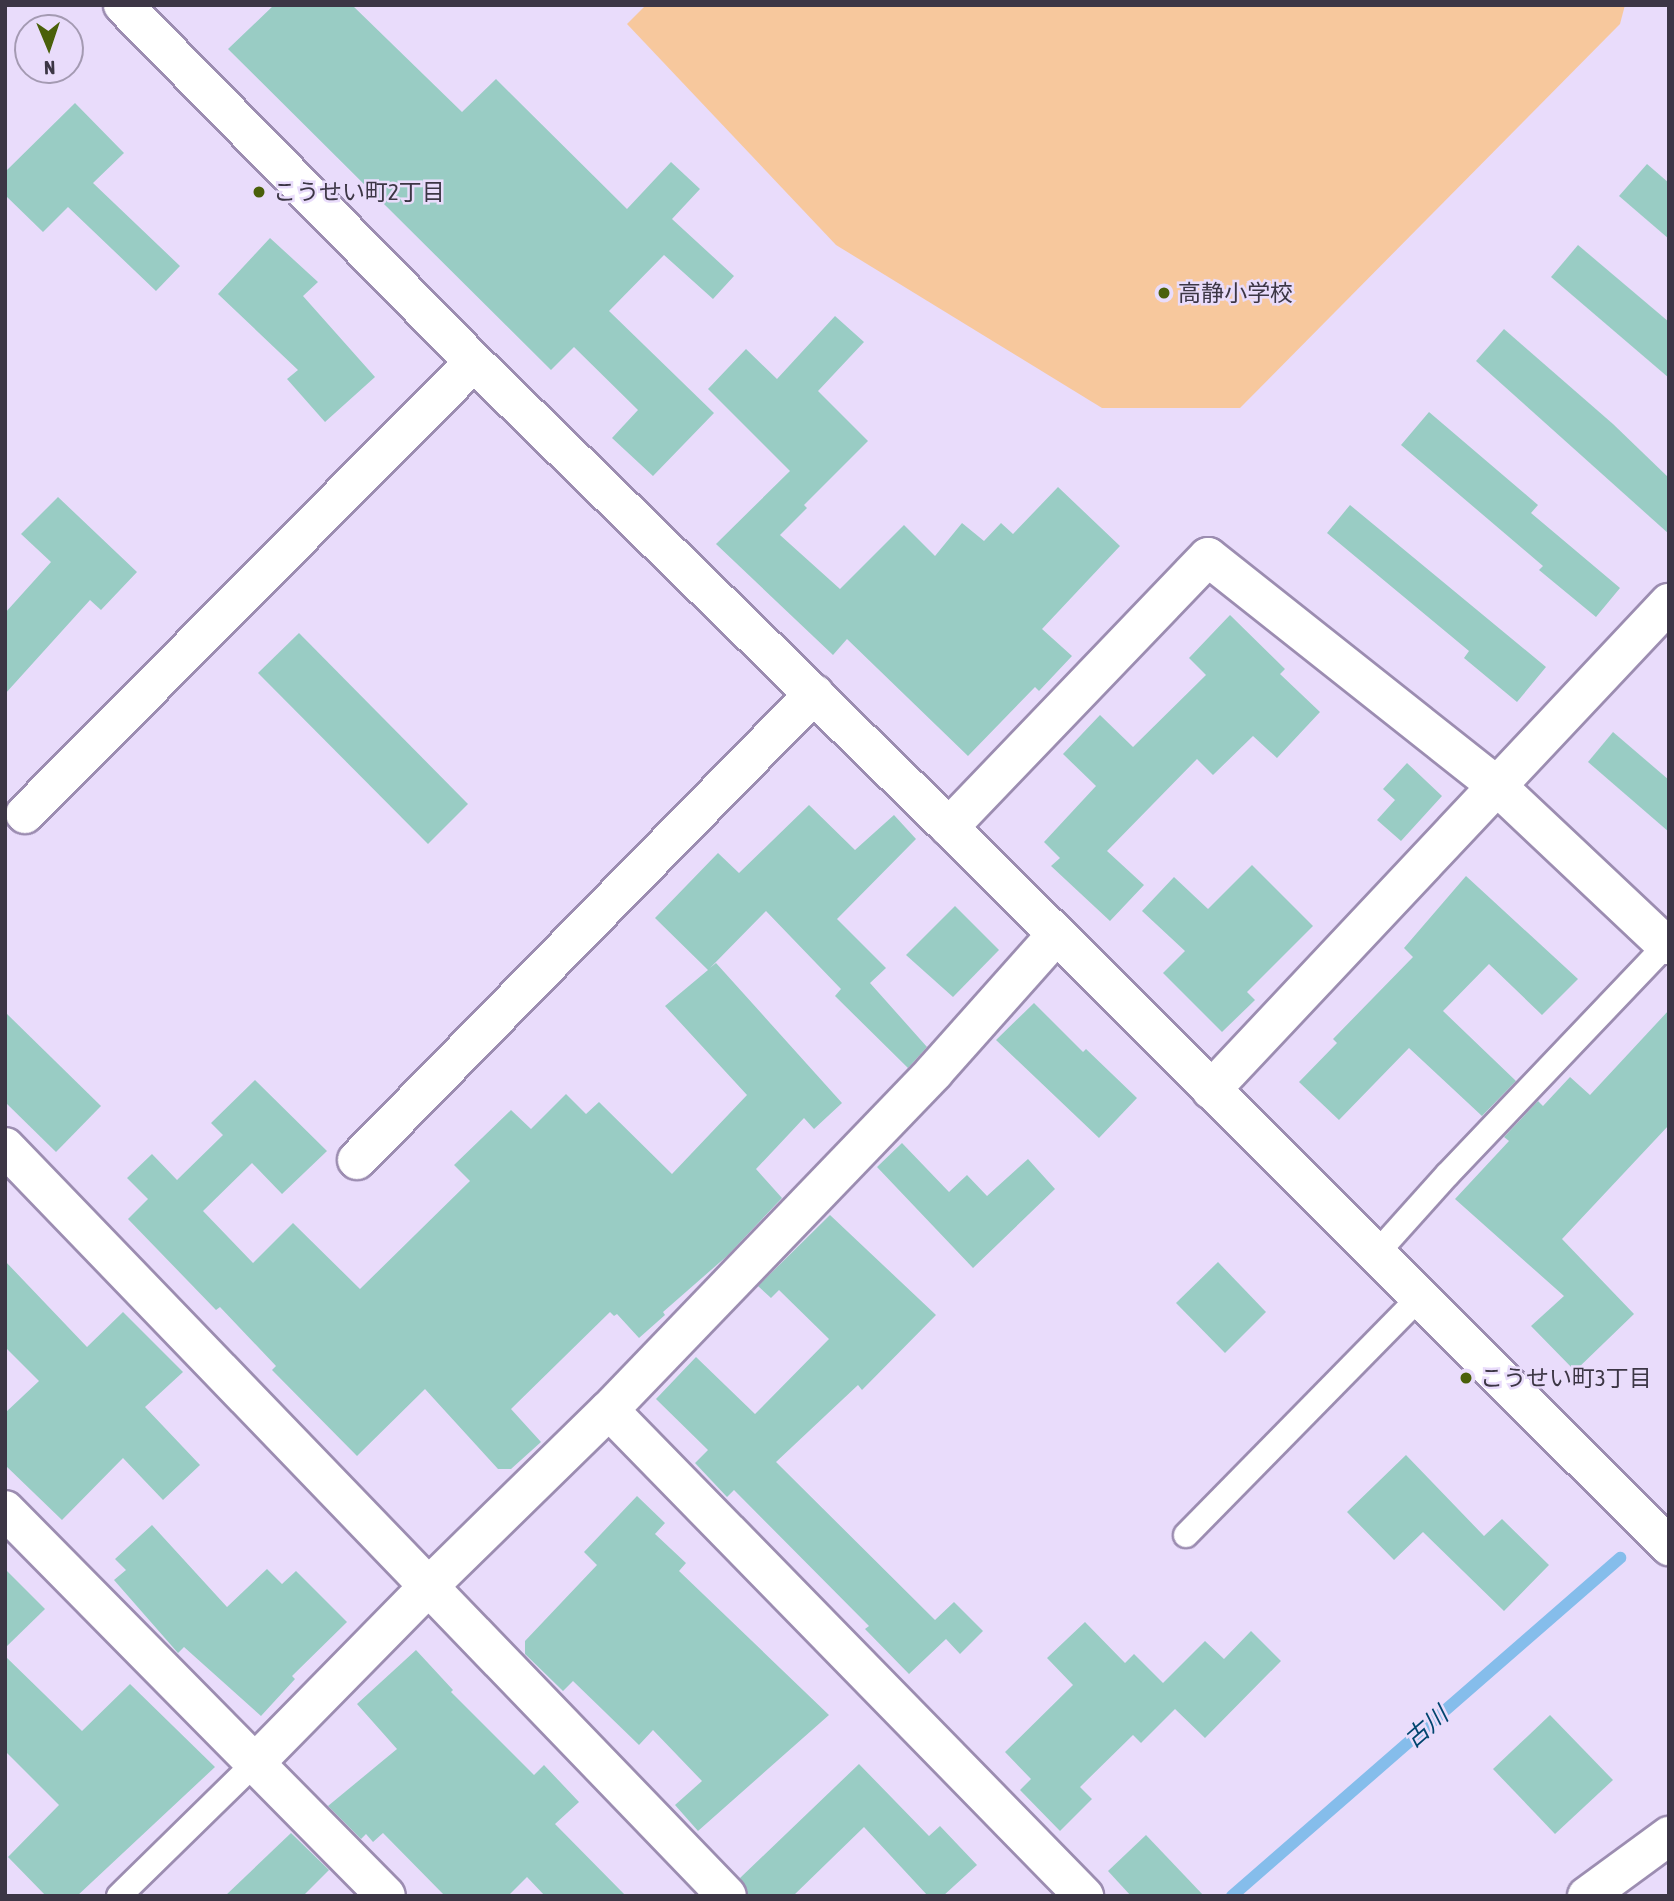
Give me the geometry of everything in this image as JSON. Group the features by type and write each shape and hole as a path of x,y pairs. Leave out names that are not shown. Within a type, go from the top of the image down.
{"street":[{"path":"123,5 474,362 949,827 1669,1546"},
{"path":"25,814 474,362"},
{"path":"949,827 1208,557 1497,786 1668,946"},
{"path":"1212,1090 1669,603"},
{"path":"357,1160 814,694"},
{"path":"255,1763 430,1585 610,1410 934,1072 1056,935"},
{"path":"5,1147 727,1896"},
{"path":"610,1410 1084,1896"},
{"path":"5,1510 386,1896"},
{"path":"1604,1891 1669,1836"}],"lane":[{"path":"1376,1254 1447,1175 1668,946"},
{"path":"1186,1535 1419,1297"},
{"path":"119,1896 255,1763"}],"shaded area":[{"name":"高静小学校","path":"646,5 1625,5 1620,24 1240,408 1102,408 836,245 627,24"}],"building":[{"path":"274,5 352,5 462,112 496,79 627,209 671,162 700,189 672,219 734,276 713,299 664,255 609,311 714,413 653,476 612,438 638,410 574,347 551,370 228,49"},
{"path":"75,103 124,153 93,183 180,266 156,291 68,207 43,232 5,195 5,172"},
{"path":"1647,164 1669,183 1669,239 1619,196"},
{"path":"270,238 318,282 303,296 375,377 325,422 287,379 298,370 218,294"},
{"path":"1578,245 1669,322 1669,378 1551,277"},
{"path":"835,316 864,342 818,391 868,441 804,505 807,508 780,535 840,589 904,525 935,556 962,523 984,541 1001,523 1013,534 1058,487 1120,546 1042,629 1072,656 1039,691 1035,687 968,756 847,639 833,655 716,544 790,471 708,389 746,349 777,379"},
{"path":"1504,329 1613,424 1669,478 1669,534 1476,361"},
{"path":"1429,412 1538,505 1531,513 1620,588 1596,617 1539,570 1543,566 1401,445"},
{"path":"58,497 137,572 101,610 90,600 5,694 5,613 51,562 21,534"},
{"path":"1350,505 1546,667 1517,702 1464,658 1469,651 1327,533"},
{"path":"1230,615 1285,669 1280,674 1320,712 1277,758 1253,736 1213,775 1197,759 1107,851 1144,885 1110,921 1051,866 1060,858 1044,842 1096,786 1063,754 1100,715 1133,747 1206,675 1189,658"},
{"path":"299,633 468,804 428,844 258,673"},
{"path":"1613,732 1669,780 1669,832 1588,762"},
{"path":"1407,763 1442,796 1401,841 1377,820 1395,800 1383,789"},
{"path":"809,805 855,850 894,815 916,839 837,919 886,968 870,983 927,1047 908,1068 835,996 841,989 766,911 710,968 716,963 842,1103 814,1129 804,1118 756,1169 782,1198 727,1256 663,1312 665,1315 639,1338 617,1314 614,1316 610,1312 511,1409 541,1442 511,1469 498,1469 425,1389 357,1456 272,1370 276,1366 220,1307 216,1310 128,1219 148,1199 127,1178 152,1154 177,1180 223,1135 211,1123 255,1080 327,1151 282,1194 252,1163 203,1211 253,1263 293,1223 360,1289 470,1181 454,1165 511,1110 531,1129 566,1094 586,1114 599,1102 672,1174 747,1095 665,1006 708,970 655,918 718,853 739,873"},
{"path":"1252,865 1313,926 1247,992 1255,1000 1222,1032 1163,973 1185,951 1142,911 1174,877 1208,909"},
{"path":"1466,876 1578,979 1542,1015 1489,964 1443,1011 1516,1081 1482,1116 1409,1048 1339,1120 1299,1082 1337,1043 1333,1039 1413,957 1404,948"},
{"path":"955,906 999,950 953,997 906,955"},
{"path":"1034,1003 1083,1052 1086,1049 1137,1098 1099,1138 996,1040"},
{"path":"1669,1010 1669,1125 1562,1239 1634,1314 1575,1371 1531,1326 1564,1296 1455,1199 1509,1141 1504,1137 1538,1101 1543,1106 1570,1077 1590,1095"},
{"path":"5,1012 101,1106 56,1152 5,1102"},
{"path":"902,1143 949,1192 967,1175 987,1196 1028,1159 1055,1189 973,1268 877,1167"},
{"path":"830,1215 936,1315 862,1390 858,1385 776,1462 935,1620 954,1602 983,1631 960,1654 946,1639 909,1674 865,1629 869,1626 734,1490 727,1497 695,1463 708,1450 656,1399 696,1357 755,1414 829,1339 779,1290 771,1298 758,1286"},
{"path":"5,1261 87,1347 123,1312 183,1372 145,1407 200,1465 163,1500 123,1458 62,1520 5,1465 5,1413 39,1381 5,1347"},
{"path":"1218,1262 1266,1312 1225,1353 1176,1303"},
{"path":"1406,1455 1484,1536 1502,1519 1549,1565 1504,1611 1423,1532 1394,1560 1347,1512"},
{"path":"637,1496 665,1523 655,1534 686,1563 679,1571 829,1715 698,1831 675,1805 702,1781 653,1730 639,1745 573,1681 563,1691 525,1654 525,1641 597,1565 584,1552"},
{"path":"152,1525 227,1607 267,1569 282,1584 296,1571 347,1622 292,1676 295,1679 261,1716 184,1647 178,1653 114,1580 126,1570 115,1559"},
{"path":"5,1569 45,1609 5,1648"},
{"path":"1085,1622 1125,1663 1134,1654 1163,1683 1205,1641 1224,1659 1251,1631 1281,1661 1205,1738 1175,1709 1141,1743 1133,1735 1080,1787 1092,1799 1060,1831 1020,1790 1031,1779 1005,1752 1073,1685 1047,1658"},
{"path":"416,1650 453,1690 451,1692 534,1775 544,1765 579,1802 555,1824 626,1896 545,1896 527,1877 508,1896 445,1896 383,1833 373,1842 366,1834 361,1839 328,1806 397,1749 357,1704"},
{"path":"5,1656 82,1731 130,1684 215,1767 77,1896 46,1896 8,1857 59,1805 5,1751"},
{"path":"1550,1715 1613,1780 1555,1834 1493,1769"},
{"path":"859,1764 929,1836 940,1826 977,1865 943,1896 928,1896 864,1827 793,1896 748,1896 740,1878"},
{"path":"291,1833 329,1870 303,1896 225,1896"},
{"path":"1146,1835 1204,1896 1131,1896 1108,1871"}],"waterway":[{"name":"古川","path":"1232,1896 1620,1558"}],"place":[{"name":"こうせい町2丁目","path":"259,192"},
{"name":"高静小学校","path":"1164,293"},
{"name":"こうせい町3丁目","path":"1466,1378"}]}
